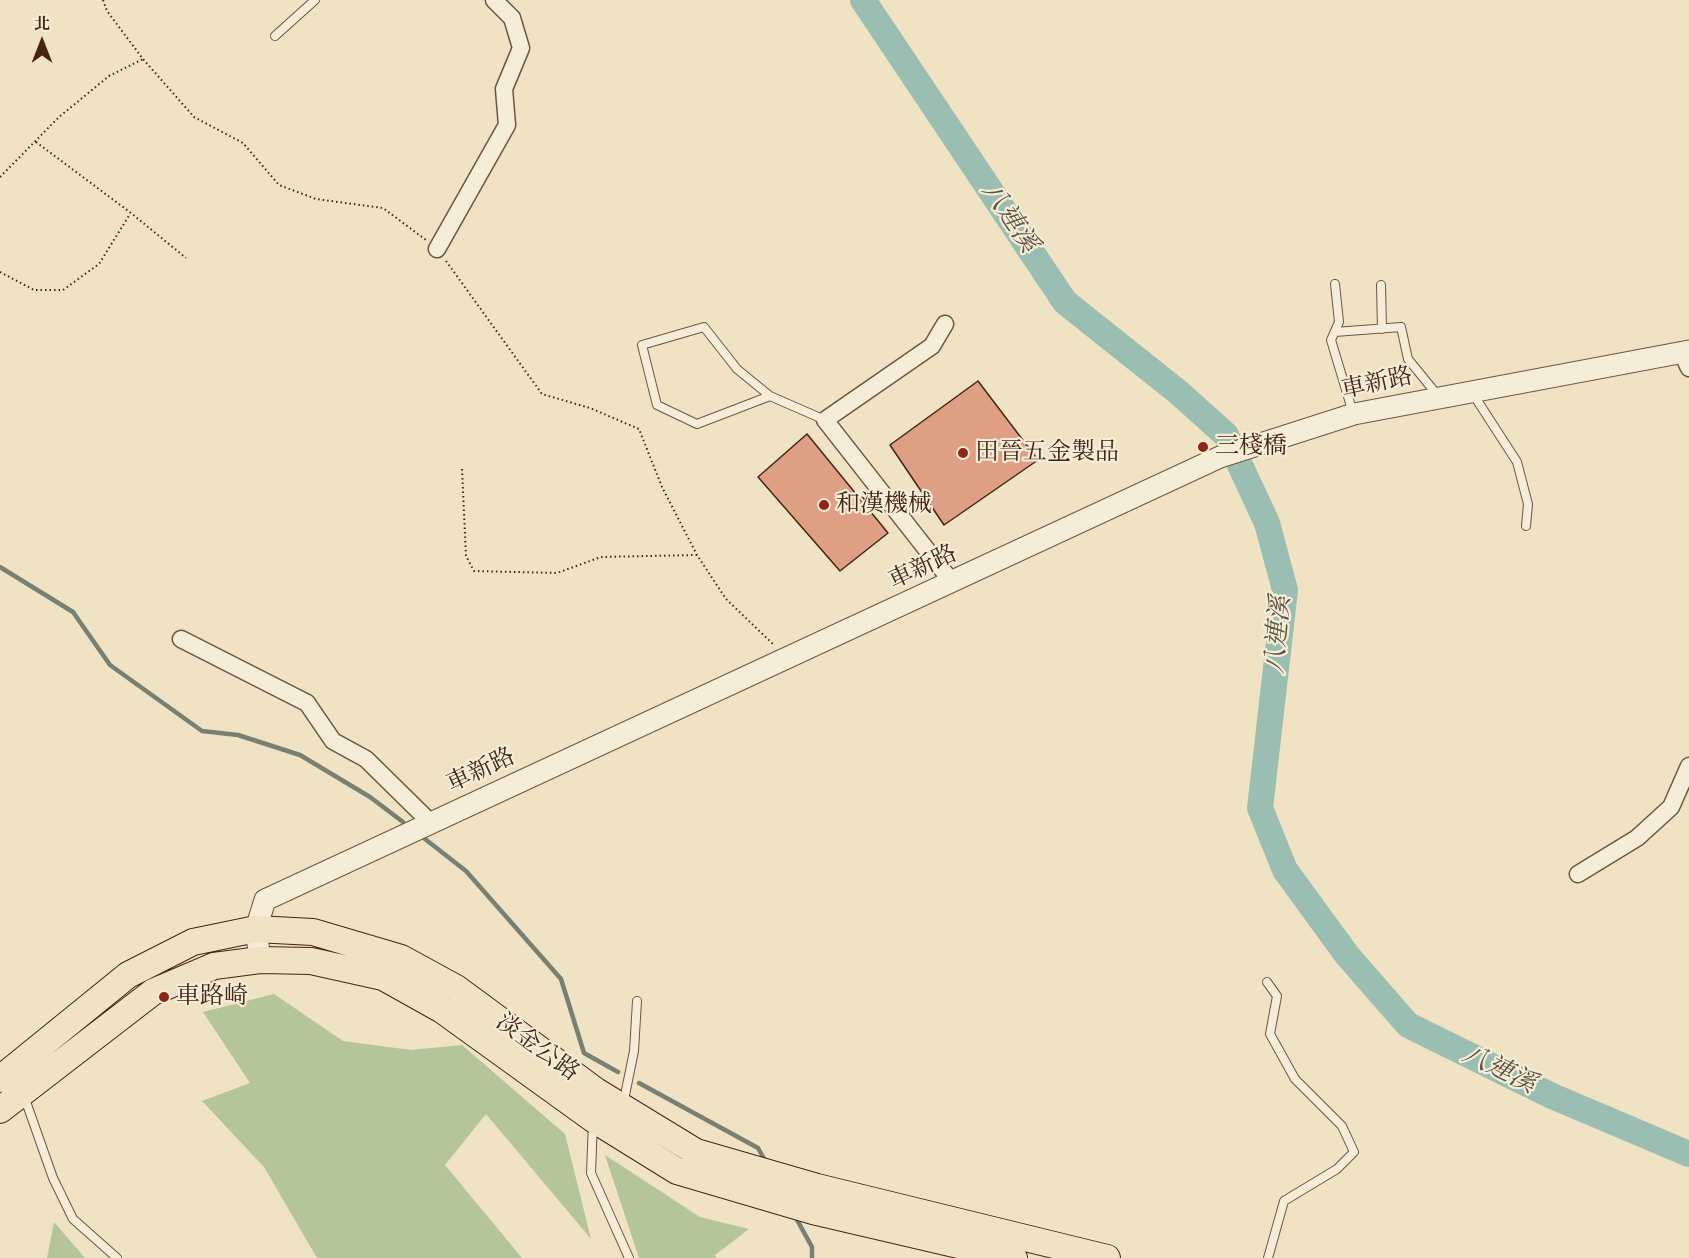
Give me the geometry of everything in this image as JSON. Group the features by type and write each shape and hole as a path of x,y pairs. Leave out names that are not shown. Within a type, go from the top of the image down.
{"main road":[{"name":"淡金公路","path":"0,1079 128,975 193,942 256,929 313,932 401,958 456,988 596,1092 696,1152 753,1171 1107,1258"},
{"name":"淡金公路","path":"0,1110 153,992 214,966 260,960 311,961 383,976 442,1010 593,1119 677,1171 813,1210 1014,1258"}],"street":[{"path":"437,249 507,124 504,89 521,48 512,18 494,0"},
{"path":"945,324 933,346 825,420 952,582"},
{"name":"車新路","path":"260,960 256,929 265,900 1220,457 1354,414 1471,391 1687,357"},
{"path":"181,639 307,702 333,741 366,759 431,823"},
{"path":"1578,874 1637,838 1671,807 1689,766"}],"lane":[{"path":"275,36 315,0"},
{"path":"1335,284 1339,322 1331,340 1354,414"},
{"path":"1381,285 1382,329"},
{"path":"770,396 697,423 657,405 642,345 704,327 737,369 770,396 825,420"},
{"path":"1335,332 1401,327 1408,358 1439,397"},
{"path":"1471,391 1517,462 1528,504 1526,526"},
{"path":"1267,982 1277,996 1270,1034 1295,1079 1342,1126 1354,1152 1337,1169 1284,1202 1268,1258"},
{"path":"622,1106 634,1051 637,1001"},
{"path":"23,1092 53,1178 73,1219 117,1258"},
{"path":"593,1119 591,1173 629,1258"}],"path":[{"path":"103,0 107,11 143,59 194,117 243,143 279,185 316,199 383,208 437,249 542,394 590,408 639,429 662,487 697,555 726,599 789,658"},
{"path":"0,177 59,117 110,76 143,59"},
{"path":"36,142 131,213 186,258"},
{"path":"0,272 34,290 63,290 99,264 131,213"},
{"path":"462,469 466,556 474,571 557,573 602,557 697,555"}],"green space":[{"path":"274,994 343,1041 411,1050 462,1045 565,1134 591,1239 486,1114 445,1165 522,1258 317,1258 264,1167 202,1101 250,1083 203,1012"},
{"path":"605,1155 700,1217 749,1229 715,1255 716,1258 639,1258"},
{"path":"54,1222 85,1258 47,1258"}],"building":[{"name":"田晉五金製品","path":"978,381 1038,460 944,525 890,445"},
{"name":"和漢機械","path":"807,434 888,533 840,571 758,477"}],"waterway":[{"name":"八連溪","path":"863,0 1065,302 1178,392 1226,435 1267,523 1285,590 1260,808 1285,870 1347,955 1408,1025 1552,1096 1689,1154"},
{"path":"0,567 73,612 110,665 202,731 238,735 300,755 370,797 403,822"},
{"path":"425,839 466,871 561,979 584,1053 618,1072"},
{"path":"639,1083 758,1148 766,1162"},
{"path":"796,1218 812,1247 812,1258"}],"place":[{"name":"三棧橋","path":"1203,447"},
{"name":"田晉五金製品","path":"963,453"},
{"name":"和漢機械","path":"824,505"},
{"name":"車路崎","path":"164,997"}]}
